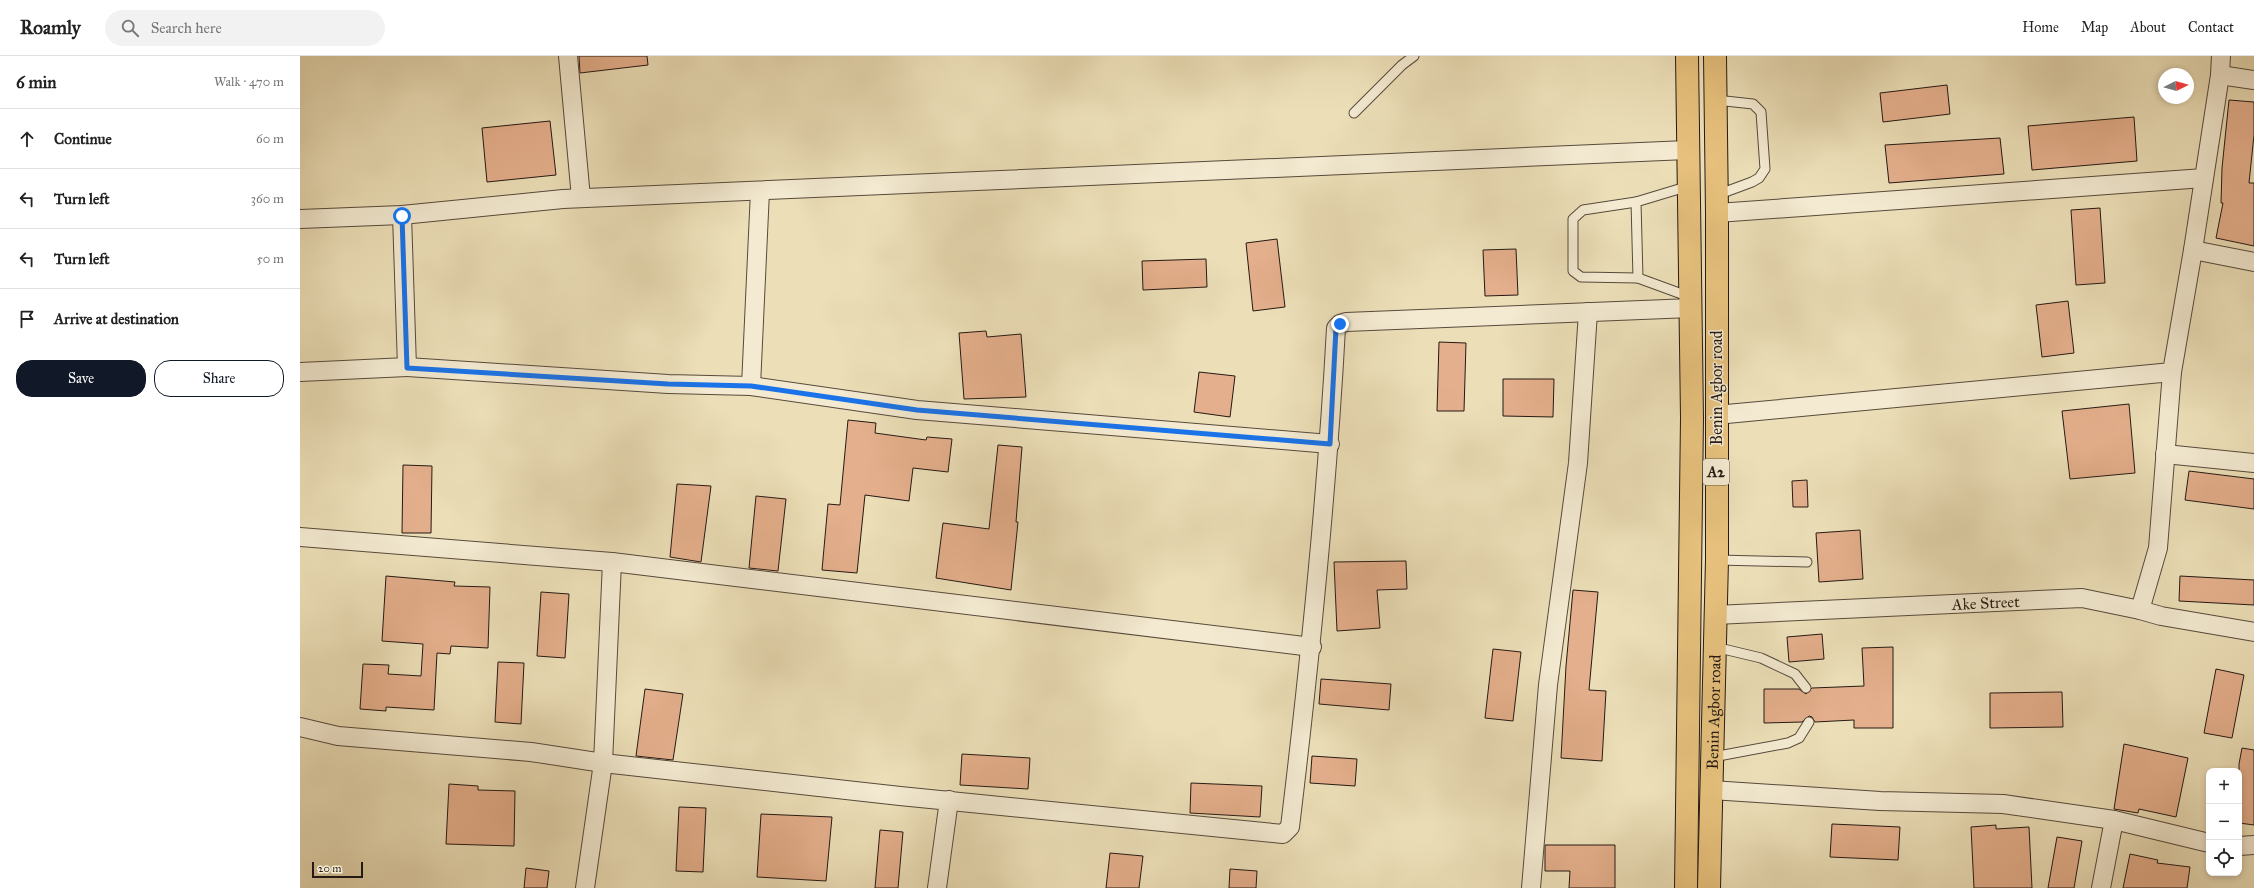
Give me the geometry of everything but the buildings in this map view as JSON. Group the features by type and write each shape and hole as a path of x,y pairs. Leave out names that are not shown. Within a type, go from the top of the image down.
{"highway":[{"name":"Benin Agbor road","path":"1686,888 1692,418 1689,186 1687,150 1687,56"},
{"name":"Benin Agbor road","path":"1709,888 1717,560 1717,204 1715,56"}],"street":[{"path":"568,56 581,198"},
{"path":"2140,610 2158,548 2172,372 2193,250 2220,75 2221,56"},
{"path":"2220,75 2254,80"},
{"path":"300,219 402,216 581,198 1687,150"},
{"path":"1717,204 2204,178"},
{"path":"751,386 760,191"},
{"path":"402,216 407,368"},
{"path":"2193,250 2254,262"},
{"path":"300,727 338,736 531,752 603,763 1283,834 1287,832 1290,827 1312,647 1330,444 1336,328 1340,324 1588,312 1691,302"},
{"path":"1531,888 1548,685 1578,463 1588,312"},
{"path":"300,372 407,368 668,384 751,386 917,410 1330,444"},
{"path":"1716,415 2172,372"},
{"path":"2165,454 2254,463"},
{"path":"300,537 612,562 1312,647"},
{"path":"585,888 603,763 612,562"},
{"name":"Ake Street","path":"1715,615 2082,598 2161,616 2254,632"},
{"path":"1711,790 1880,801 2003,804 2114,820 2206,842"},
{"path":"937,888 949,800"},
{"path":"2101,888 2114,820"},
{"path":"2242,846 2254,845"}],"lane":[{"path":"1354,113 1402,65 1414,56"},
{"path":"1716,100 1753,104 1761,112 1765,169 1752,182 1717,204"},
{"path":"1689,186 1636,202 1583,210 1573,218 1573,271 1581,277 1638,278 1691,302"},
{"path":"1636,202 1638,278"},
{"path":"1717,560 1807,562"},
{"path":"1715,646 1761,658 1795,674 1806,688"},
{"path":"1713,757 1788,743 1799,738 1809,722"}],"route":[{"path":"402,216 407,368 668,384 751,386 917,410 1330,444 1336,328 1340,324"}]}
